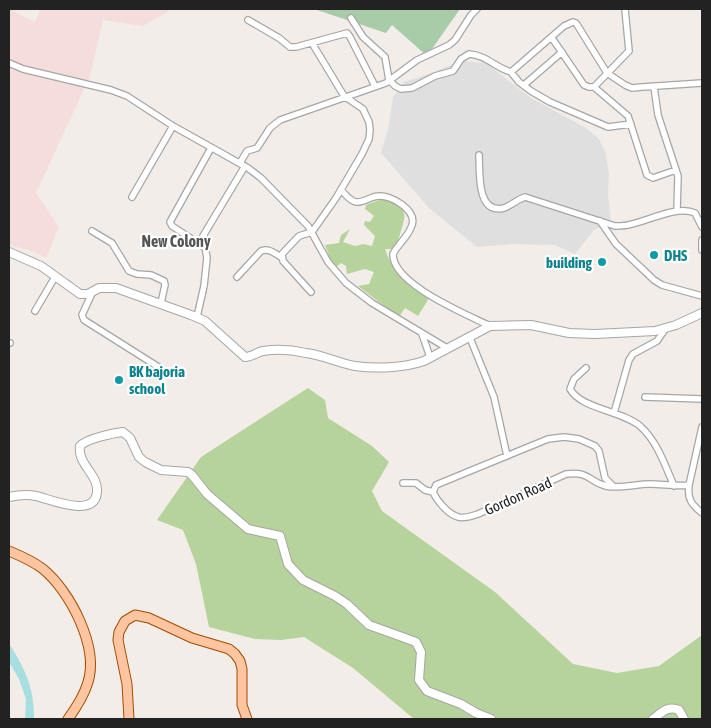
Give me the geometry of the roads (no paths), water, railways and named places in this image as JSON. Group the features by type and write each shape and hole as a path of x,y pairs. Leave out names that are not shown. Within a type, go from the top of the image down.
{"main road":[{"path":"9,551 36,564 49,575 71,604 83,630 88,646 89,681 68,719"},
{"path":"129,719 127,684 118,640 119,632 125,621 135,615 149,618 192,638 229,649 235,654 240,661 242,669 242,705 247,719"}],"street":[{"path":"197,317 204,286 207,258 203,236 242,165 247,151 257,148 270,128 280,120 389,80 418,60 449,45 455,40 475,9"},
{"path":"594,87 629,51 626,9 621,9"},
{"path":"350,18 363,37 385,57 389,80 395,86 408,89 416,87 435,76 453,71 461,58 469,54 484,57 511,72 524,85 550,102 608,127 631,124"},
{"path":"248,20 279,38 290,47 296,48 343,33 346,34 350,37 375,86"},
{"path":"511,72 569,23 573,22 607,73 625,85 632,88 702,83"},
{"path":"552,38 584,85 594,87 624,112 631,124 647,175 653,178 676,170"},
{"path":"281,257 283,252 298,236 312,232 341,190 369,140 369,122 363,109 344,96 312,43"},
{"path":"524,85 562,52"},
{"path":"9,64 111,90 127,96 173,126 242,165 261,178 308,226 328,262 346,283 372,303 447,348"},
{"path":"654,86 658,115 679,182 678,211"},
{"path":"132,197 173,126"},
{"path":"204,247 172,226 170,222 211,148"},
{"path":"479,154 482,196 491,207 507,207 518,199 526,197 616,226 631,225 687,210 695,213 702,225"},
{"path":"341,190 351,200 356,202 377,196 388,197 411,213 412,225 393,254 393,260 400,273 413,284 452,308 490,326 531,325 569,333 595,334 666,328 702,314"},
{"path":"702,215 702,225"},
{"path":"600,221 616,244 654,280 668,287 702,296"},
{"path":"92,231 112,243 129,271 137,274 151,274 164,281 165,285 161,303"},
{"path":"702,240 702,250"},
{"path":"237,278 261,251 270,251 281,257 311,292"},
{"path":"9,252 41,266 80,294 88,294 107,287 116,288 197,317 214,328 240,355 245,357 274,350 306,352 354,366 376,368 416,363 470,338 490,326"},
{"path":"35,312 56,277"},
{"path":"93,291 82,315 84,320 160,368"},
{"path":"614,413 629,360 633,354 657,341 666,328"},
{"path":"422,334 430,357"},
{"path":"470,338 494,398 507,456"},
{"path":"586,368 574,380 570,388 572,393 588,403 627,418 639,425 656,447 674,486"},
{"path":"645,397 702,399"},
{"path":"702,427 699,457 689,484 688,494 690,501 702,513"},
{"path":"9,497 27,495 68,505 82,506 90,504 96,496 97,487 80,454 80,446 84,442 123,432 130,438 140,457 145,462 161,470 188,472 207,494 248,529 280,536 288,564 296,575 347,604 369,625 416,642 421,652 419,680 427,692 460,704 492,719"},
{"path":"403,483 416,483 425,490 433,492 436,485 507,456 556,437 570,437 595,446 599,451 605,478 613,486"},
{"name":"Gordon Road","path":"433,492 440,503 450,512 464,518 478,514 566,474 581,473 604,486 650,484 674,486 689,484"},
{"path":"653,719 667,709 672,708 679,710 684,719"}],"water":[{"path":"9,644 20,661 31,689 34,719 25,719 26,699 19,679 9,662"}],"place":[{"name":"DHS","path":"654,255"},
{"name":"building","path":"602,262"},
{"name":"BK bajoria school","path":"119,380"}],"district":[{"name":"New Colony","path":"176,241"}]}
